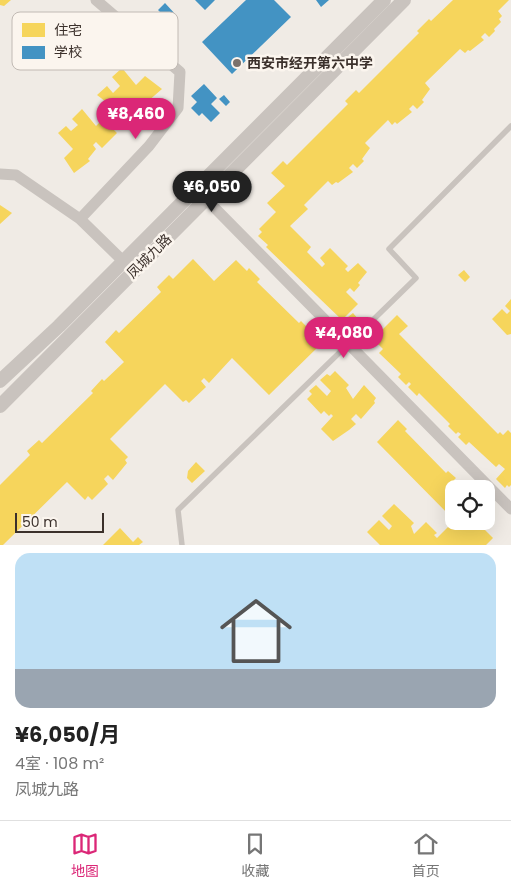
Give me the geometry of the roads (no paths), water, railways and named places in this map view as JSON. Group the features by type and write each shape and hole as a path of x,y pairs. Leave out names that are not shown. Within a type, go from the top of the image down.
{"street":[{"path":"96,0 110,12"},
{"name":"凤城九路","path":"0,406 384,0"},
{"name":"凤城九路","path":"0,381 123,261 201,194 404,0"},
{"path":"80,219 149,146 178,108 180,72 178,70"},
{"path":"0,174 16,175 80,219 123,261"},
{"path":"201,194 511,509"}],"lane":[{"path":"182,545 178,510 416,278 389,249 511,126"}],"place":[{"name":"西安市经开第六中学","path":"237,63"}]}
